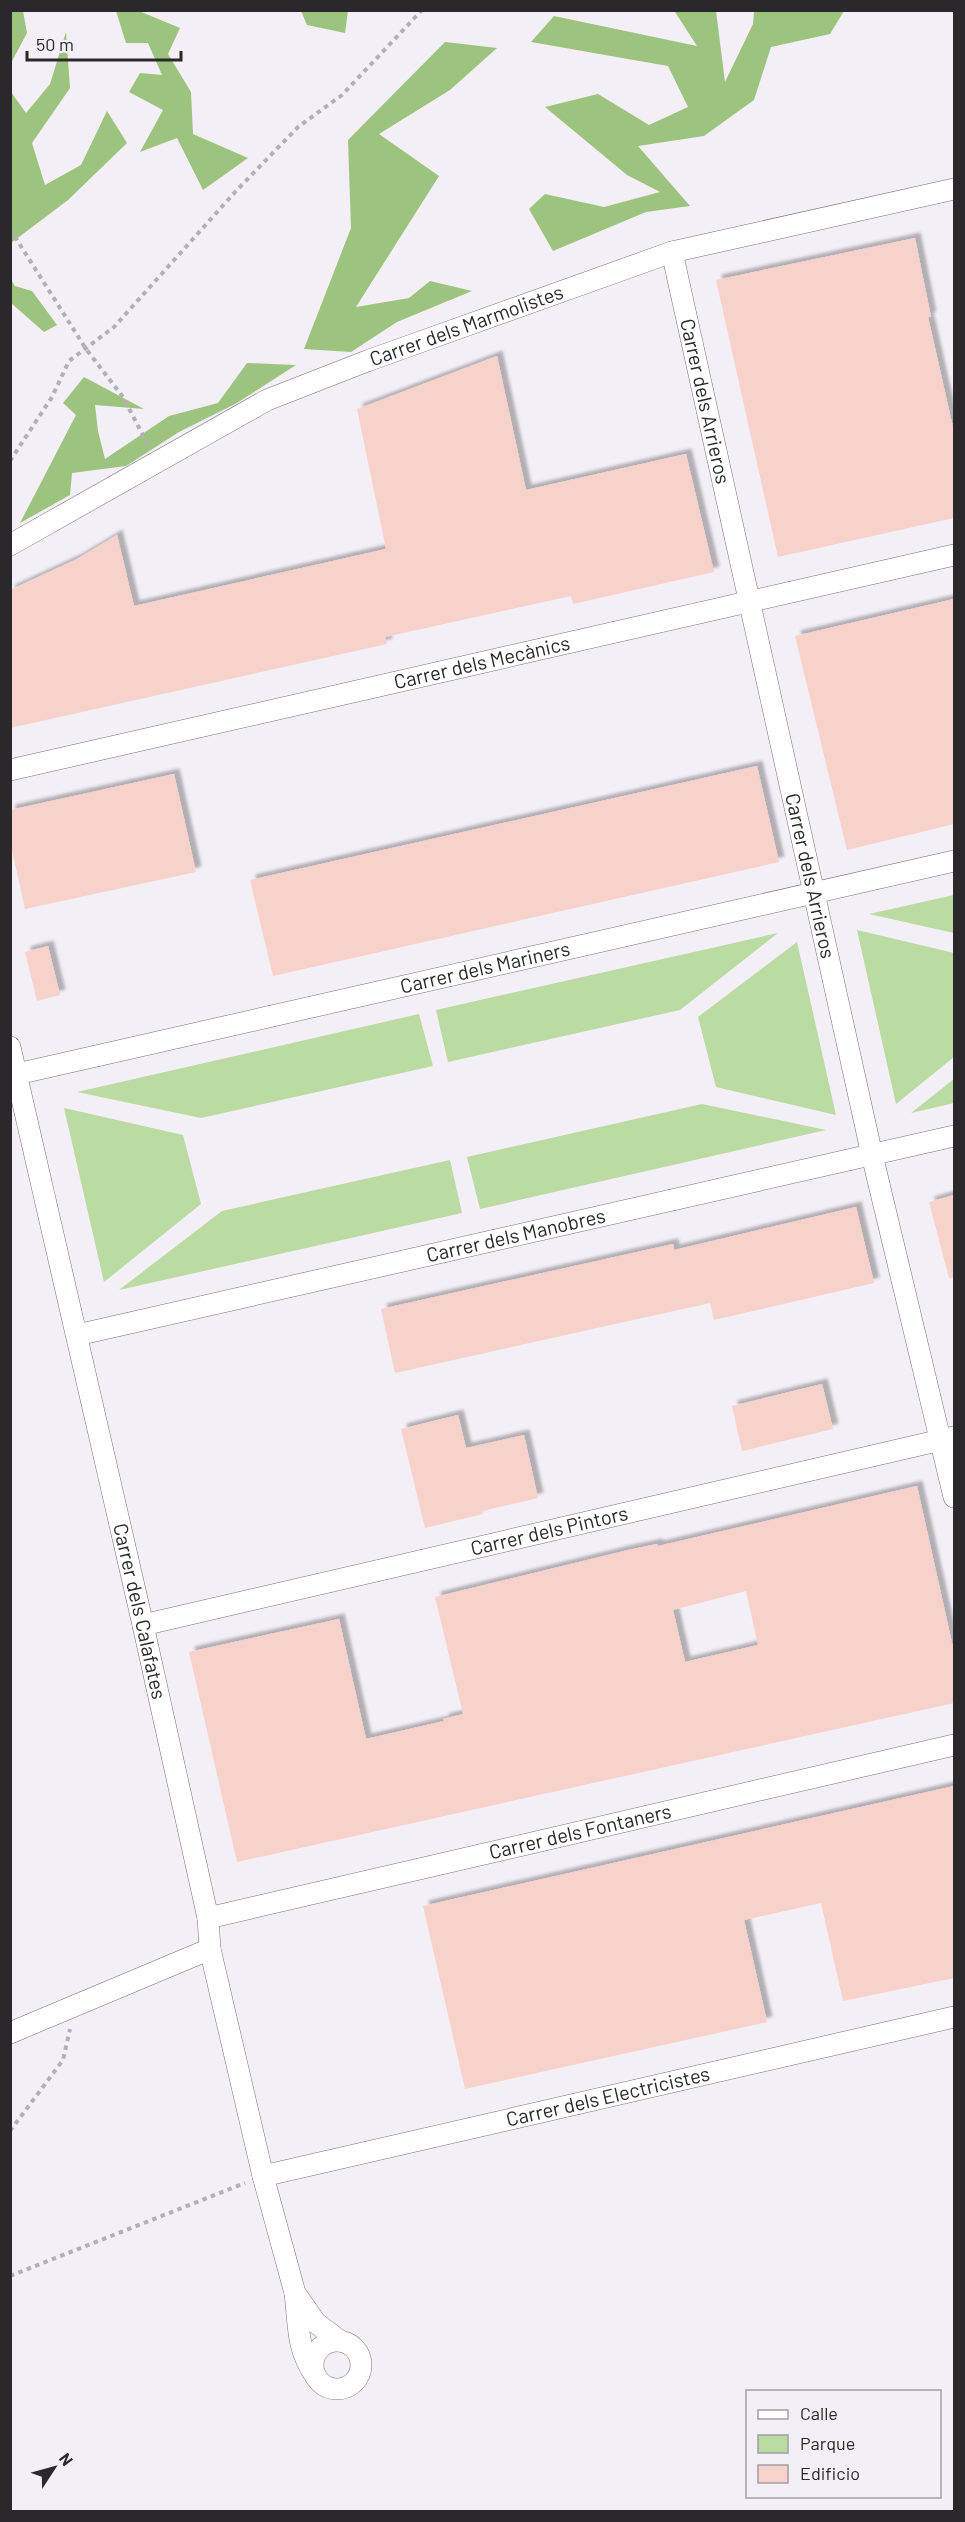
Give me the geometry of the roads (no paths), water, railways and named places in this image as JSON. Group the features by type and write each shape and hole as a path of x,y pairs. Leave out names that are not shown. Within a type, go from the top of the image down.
{"street":[{"name":"Carrer dels Marmolistes","path":"10,545 267,400 367,361 672,252 954,189"},
{"name":"Carrer dels Arrieros","path":"672,252 872,1155 948,1438 954,1497"},
{"name":"Carrer dels Mecànics","path":"10,770 954,555"},
{"name":"Carrer dels Mariners","path":"17,1074 954,861"},
{"name":"Carrer dels Calafates","path":"10,1047 208,1918 210,1949 262,2176 295,2293"},
{"name":"Carrer dels Manobres","path":"77,1335 954,1136"},
{"name":"Carrer dels Pintors","path":"143,1625 948,1438"},
{"name":"Carrer dels Fontaners","path":"208,1918 954,1745"},
{"path":"10,2033 210,1949"},
{"name":"Carrer dels Electricistes","path":"262,2176 954,2017"},
{"path":"295,2293 316,2323 354,2348 359,2354 361,2363 357,2379 344,2388 327,2387 315,2377 304,2360 300,2346 295,2293"},
{"path":"315,2377 312,2362 319,2348 332,2341 340,2340"}]}
